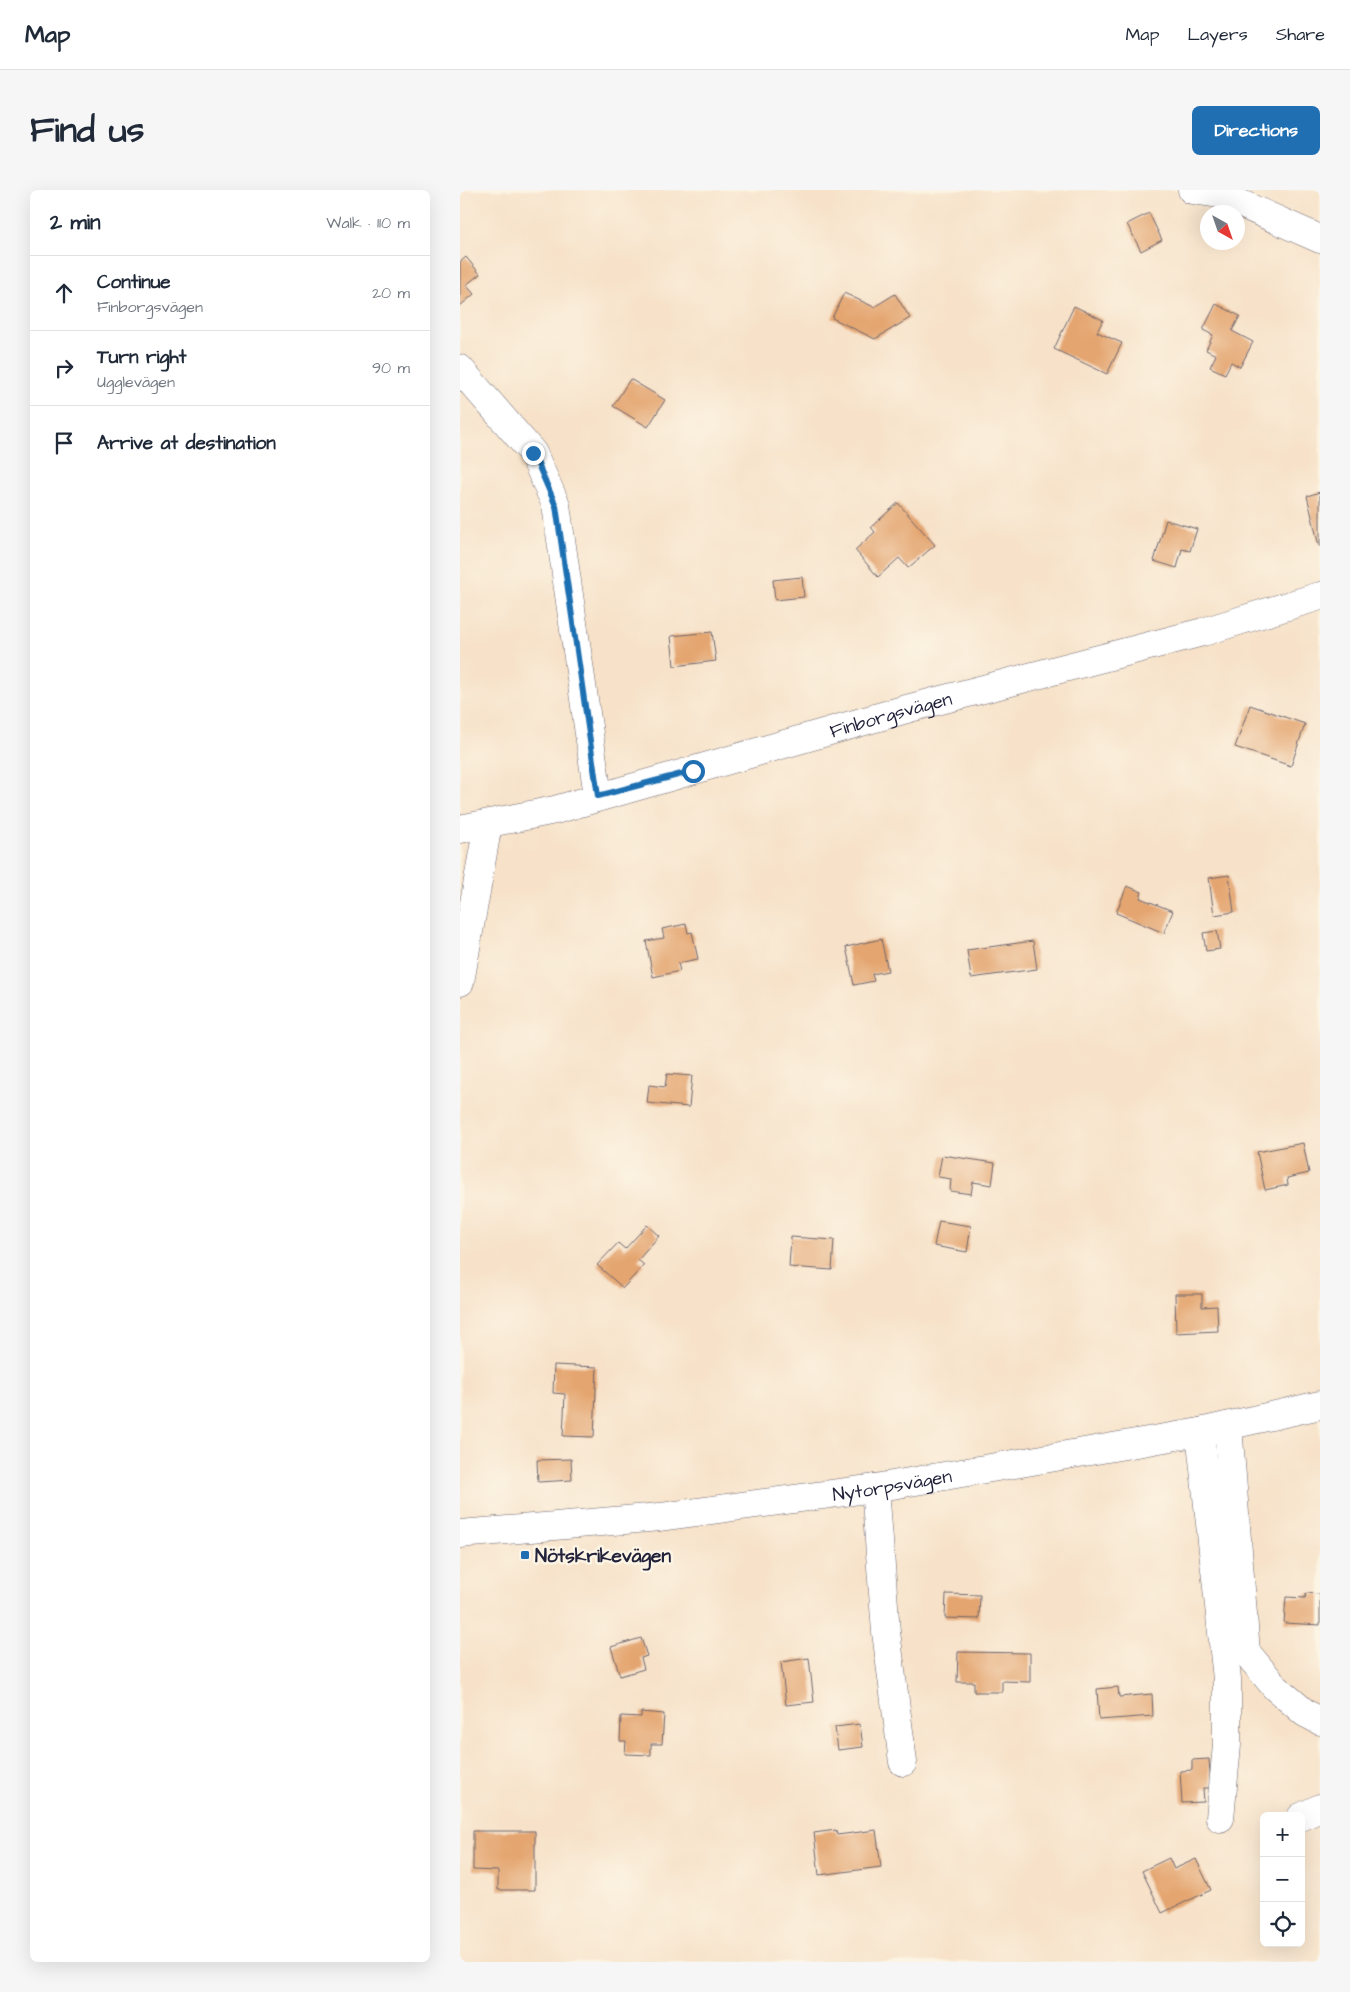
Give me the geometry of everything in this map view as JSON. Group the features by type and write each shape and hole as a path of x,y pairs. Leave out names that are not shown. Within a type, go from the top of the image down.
{"street":[{"path":"1192,190 1219,194 1320,239"},
{"path":"460,369 533,453 556,506 598,796"},
{"name":"Finborgsvägen","path":"460,829 555,810 598,796 693,771 910,708 1203,632 1320,596"},
{"path":"460,982 488,824"},
{"name":"Nytorpsvägen","path":"460,1534 660,1518 875,1488 1200,1432 1320,1405"},
{"path":"1228,1426 1246,1652 1276,1688 1305,1712 1320,1721"},
{"path":"1200,1432 1227,1679 1227,1745 1220,1818"},
{"path":"875,1488 886,1632 903,1762"},
{"path":"1305,1815 1320,1808"}],"building":[{"path":"1149,213 1162,240 1141,251 1127,224"},
{"path":"466,257 480,274 466,285 474,294 460,306 460,262"},
{"path":"844,293 874,307 895,294 910,318 875,339 832,318"},
{"path":"1216,304 1240,316 1232,331 1253,342 1240,367 1231,362 1225,374 1210,367 1216,355 1206,350 1213,335 1203,330"},
{"path":"1074,306 1103,320 1097,332 1122,343 1107,374 1054,349"},
{"path":"630,379 665,400 648,427 613,406"},
{"path":"1320,492 1320,546 1319,546 1307,496"},
{"path":"898,503 935,545 908,568 899,558 878,577 855,550 875,532 871,527"},
{"path":"1166,520 1197,529 1190,551 1182,549 1177,568 1154,561"},
{"path":"802,577 804,597 775,600 773,580"},
{"path":"712,632 716,661 674,666 671,636"},
{"path":"1250,705 1305,724 1291,766 1235,747"},
{"path":"1229,875 1234,912 1214,915 1209,878"},
{"path":"1127,886 1142,892 1140,898 1173,911 1164,933 1116,913"},
{"path":"686,924 688,933 692,932 698,959 678,963 680,971 653,977 646,941 664,938 662,929"},
{"path":"1217,931 1220,949 1206,951 1203,933"},
{"path":"881,939 888,971 872,974 874,981 854,985 846,947"},
{"path":"1033,941 1037,969 971,978 967,950"},
{"path":"667,1074 692,1076 689,1107 647,1103 649,1085 665,1087"},
{"path":"1303,1143 1309,1173 1287,1178 1288,1185 1265,1190 1257,1152"},
{"path":"942,1155 995,1163 992,1185 973,1182 971,1194 950,1191 951,1179 938,1177"},
{"path":"939,1221 971,1226 967,1252 934,1246"},
{"path":"647,1225 659,1236 638,1260 644,1265 623,1288 597,1265 618,1243 625,1249"},
{"path":"791,1237 834,1240 832,1270 789,1267"},
{"path":"1175,1294 1202,1294 1202,1307 1217,1306 1218,1331 1176,1333"},
{"path":"554,1365 597,1367 594,1437 563,1436 565,1394 553,1393"},
{"path":"571,1459 572,1480 538,1482 537,1460"},
{"path":"1306,1593 1320,1594 1320,1625 1284,1623 1286,1597 1305,1598"},
{"path":"946,1594 980,1595 979,1619 945,1618"},
{"path":"641,1638 647,1656 641,1658 644,1669 620,1676 611,1647"},
{"path":"958,1652 1030,1653 1030,1682 1002,1681 1002,1692 974,1692 974,1682 957,1682"},
{"path":"809,1658 814,1702 786,1705 781,1662"},
{"path":"1118,1687 1119,1697 1152,1694 1153,1716 1099,1720 1097,1689"},
{"path":"641,1712 664,1714 662,1744 651,1744 651,1755 625,1754 626,1741 620,1741 621,1716 641,1717"},
{"path":"860,1724 863,1747 838,1750 835,1727"},
{"path":"1209,1759 1211,1788 1203,1788 1204,1802 1182,1803 1180,1771 1192,1770 1192,1760"},
{"path":"836,1830 837,1835 876,1830 881,1867 819,1875 814,1833"},
{"path":"473,1831 535,1831 535,1890 498,1890 498,1871 473,1870"},
{"path":"1169,1858 1174,1869 1196,1859 1211,1890 1162,1913 1142,1871"}],"place":[{"name":"Nötskrikevägen","path":"525,1555"}],"route":[{"path":"533,453 556,506 598,796 693,771"}]}
